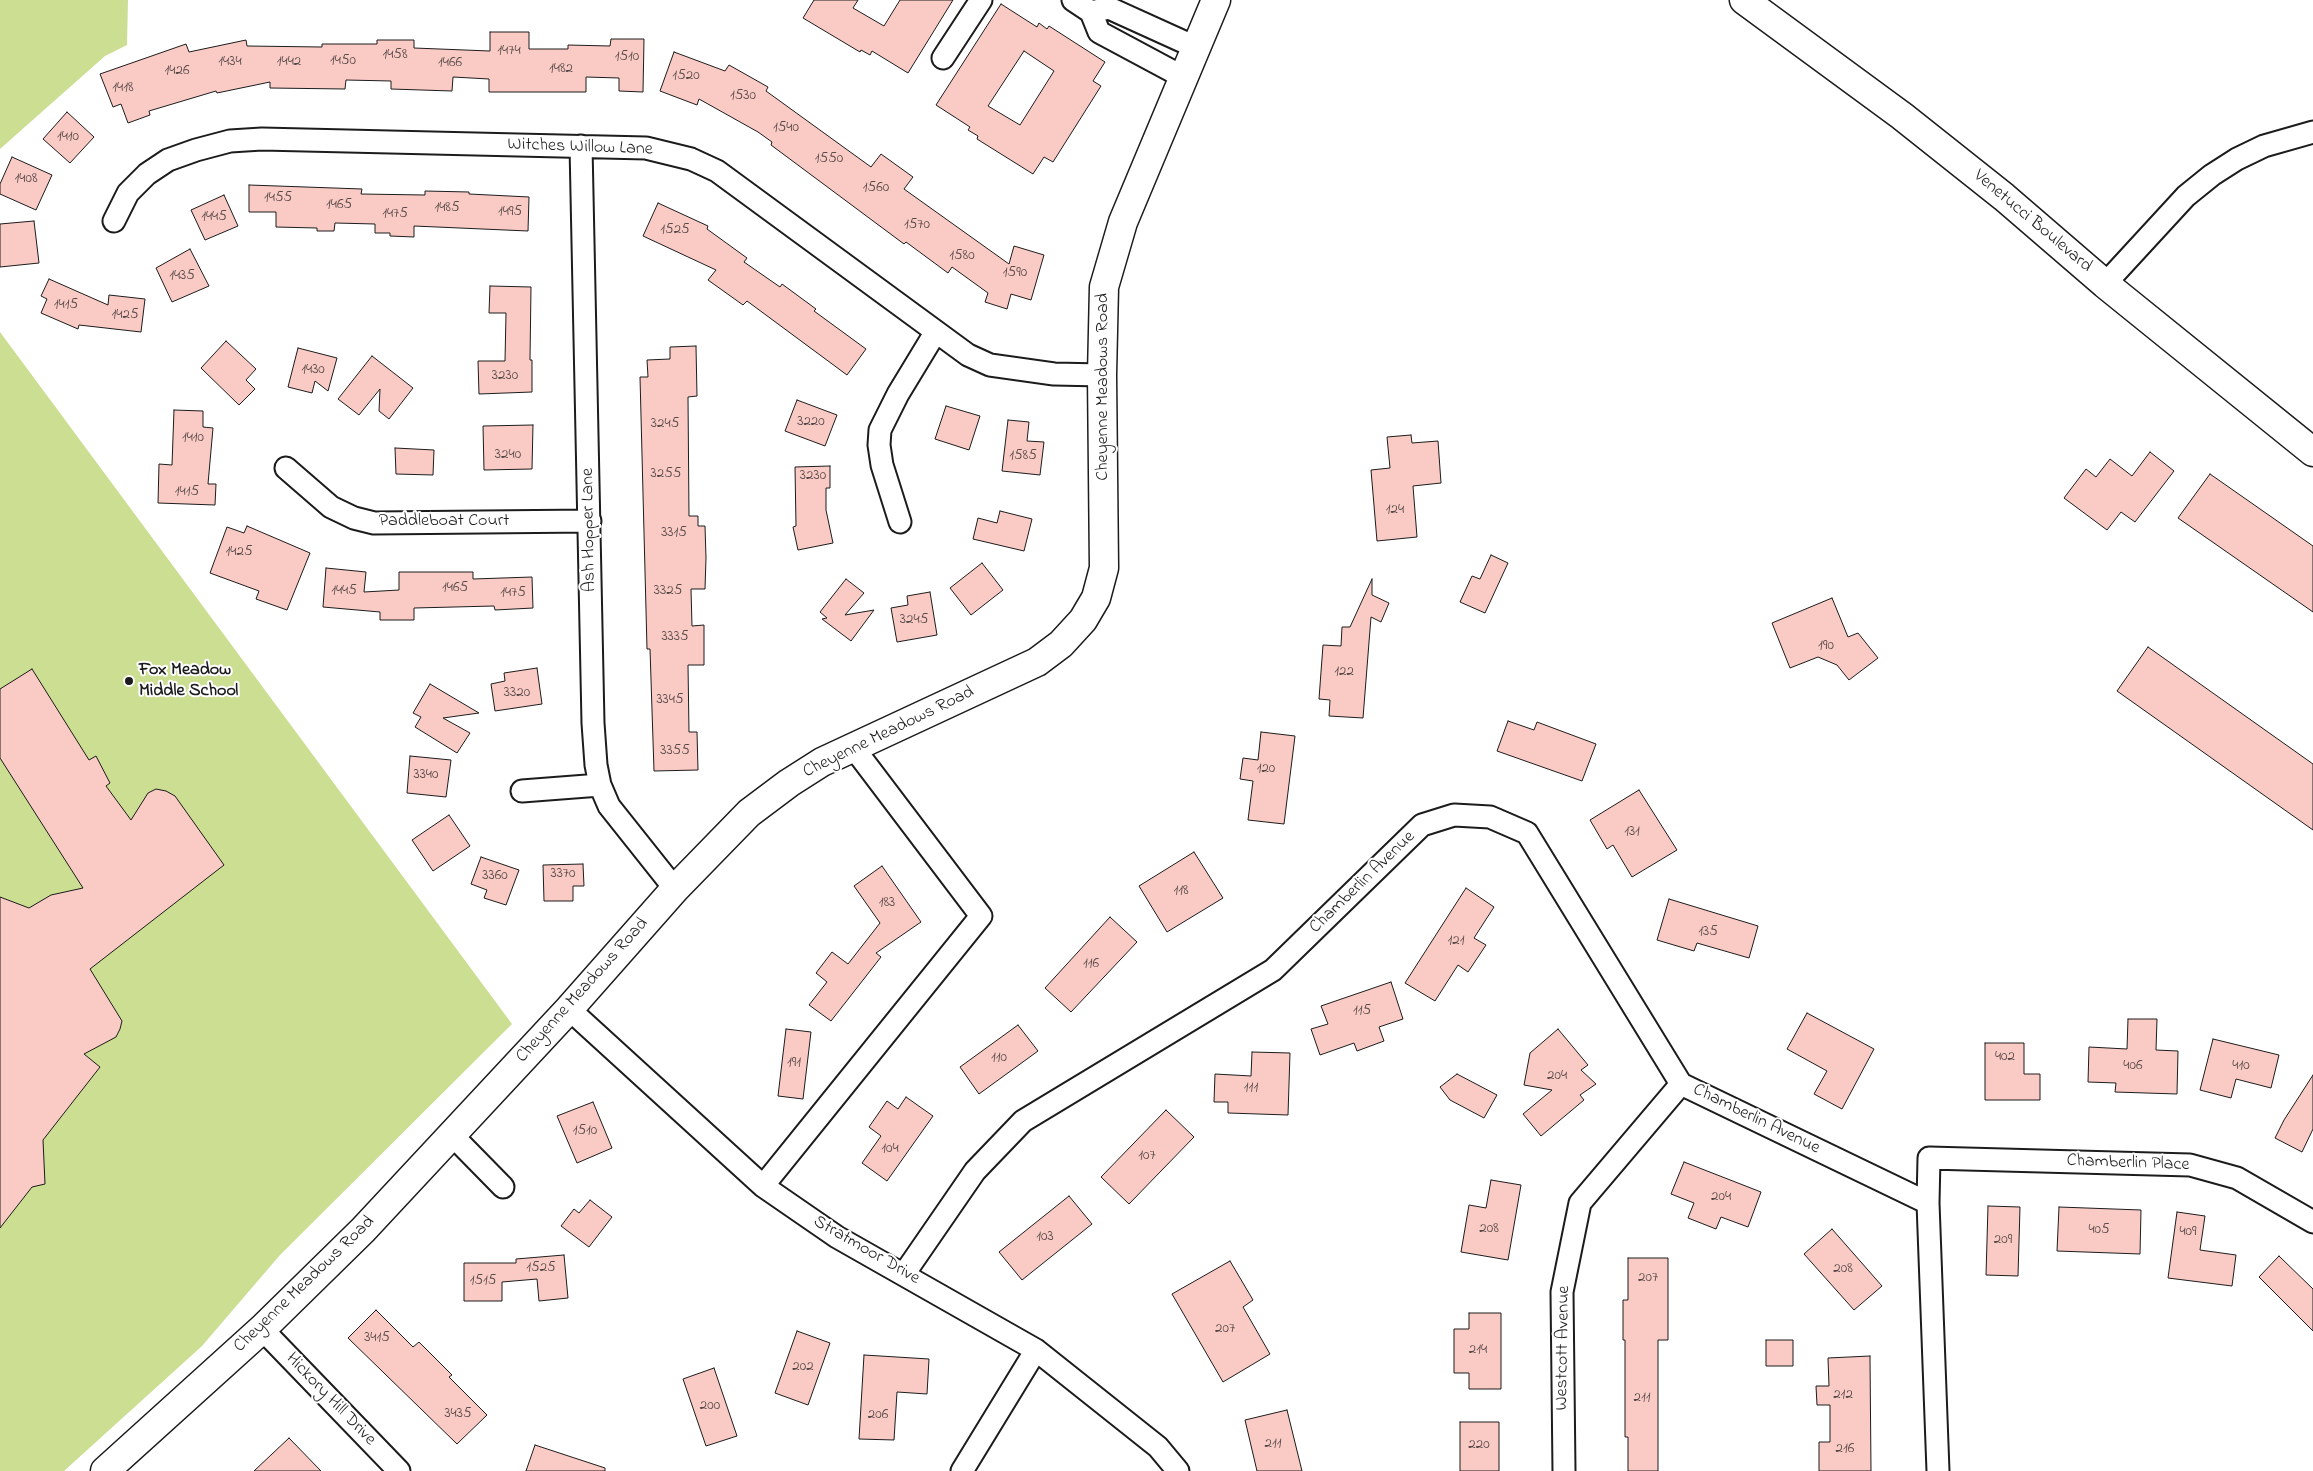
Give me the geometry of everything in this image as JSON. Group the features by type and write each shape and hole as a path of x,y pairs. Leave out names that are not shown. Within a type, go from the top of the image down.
{"main road":[{"name":"Cheyenne Meadows Road","path":"105,1471 262,1329 363,1230 569,1009 675,889 750,813 788,783 822,762 1036,662 1061,644 1083,620 1096,598 1104,568 1103,295 1111,260 1123,222 1216,0"},
{"name":"Venetucci Boulevard","path":"1744,0 1910,122 2004,197 2105,284 2313,452"}],"street":[{"path":"943,58 981,0"},
{"path":"1073,0 1091,12 1098,32 1183,77"},
{"path":"1091,12 1109,8 1195,47"},
{"path":"2105,284 2186,196 2212,175 2237,159 2264,146 2313,132"},
{"name":"Witches Willow Lane","path":"114,220 128,193 147,174 177,157 230,141 262,139 646,148 691,159 716,171 871,282 936,333 968,355 990,365 1054,374 1102,375"},
{"name":"Ash Hopper Lane","path":"581,146 594,742 600,785 609,806 675,889"},
{"path":"900,522 882,465 880,430 898,394 936,333"},
{"name":"Paddleboat Court","path":"286,468 331,507 354,518 374,523 590,521"},
{"path":"763,1186 981,916 853,747"},
{"path":"522,791 600,785"},
{"name":"Chamberlin Avenue","path":"904,1274 975,1171 1023,1121 1273,970 1422,825 1454,815 1490,817 1527,833 1681,1084 1928,1203"},
{"name":"Stratmoor Drive","path":"569,1009 763,1186 837,1237 1036,1350 1158,1447 1178,1471"},
{"name":"Westcott Avenue","path":"1564,1471 1562,1292 1580,1203 1681,1084"},
{"path":"451,1134 503,1187"},
{"name":"Chamberlin Place","path":"1928,1203 1929,1158 2190,1164 2237,1178 2313,1222"},
{"path":"1928,1203 1938,1471"},
{"name":"Hickory Hill Drive","path":"262,1329 396,1470"},
{"path":"962,1471 1036,1350"}],"green space":[{"path":"0,0 128,0 127,45 105,56 0,149"},
{"name":"Fox Meadow Middle School","path":"0,332 512,1024 280,1255 202,1346 64,1471 0,1471"}],"building":[{"path":"814,0 858,0 853,8 884,26 900,0 953,0 908,73 872,51 870,55 861,50 860,52 803,18"},
{"path":"1001,4 1037,27 1039,23 1047,29 1049,26 1105,62 1093,81 1101,86 1053,162 1044,157 1033,174 977,139 978,136 968,130 970,127 936,105","holes":["1024,51 1054,71 1020,125 988,106"]},
{"path":"490,32 529,32 529,49 568,49 568,45 610,46 611,39 644,39 643,92 619,91 619,78 586,77 586,92 489,92 489,79 453,77 452,91 391,89 391,81 346,80 345,89 270,88 270,82 217,93 216,91 149,111 150,115 128,123 121,104 113,107 100,74 186,44 189,52 246,40 247,46 322,47 322,44 377,44 377,40 414,40 414,48 490,51"},
{"path":"674,52 725,71 729,65 768,87 766,91 871,167 881,154 913,177 904,189 1009,264 1014,246 1044,255 1031,300 1011,294 1007,309 985,302 988,293 952,267 948,273 906,242 904,244 771,145 772,142 758,132 699,99 697,105 660,91"},
{"path":"67,112 94,137 70,163 43,139"},
{"path":"12,157 52,175 36,210 0,194 0,184"},
{"path":"249,185 362,189 361,194 425,195 425,191 469,192 469,194 529,197 528,231 414,226 414,237 390,236 390,233 375,233 375,224 335,223 334,231 317,231 317,228 276,227 276,212 249,212"},
{"path":"224,195 238,226 205,240 191,210"},
{"path":"658,203 708,226 707,229 747,258 744,262 780,287 782,284 816,309 814,311 866,349 847,375 747,301 743,305 708,280 716,270 643,236"},
{"path":"34,221 39,263 0,267 0,224"},
{"path":"190,249 209,286 172,302 156,268"},
{"path":"49,279 108,305 109,295 145,299 141,332 79,325 78,329 41,313 47,299 41,296"},
{"path":"490,286 531,287 530,360 532,360 532,392 479,394 478,361 505,361 506,313 489,313"},
{"path":"226,341 256,369 246,380 255,389 239,405 201,368"},
{"path":"696,346 697,396 688,397 689,516 698,516 698,526 705,526 705,589 691,589 692,626 704,625 704,665 688,665 689,732 697,732 698,770 654,771 650,649 647,649 640,377 648,377 647,360 670,359 670,347"},
{"path":"298,348 337,358 328,391 315,381 312,393 288,387"},
{"path":"372,356 413,388 389,419 379,411 380,389 359,415 338,399"},
{"path":"797,400 837,415 825,446 785,431"},
{"path":"946,406 980,416 969,450 935,439"},
{"path":"174,410 203,411 203,427 213,428 208,484 216,484 215,505 158,503 159,464 172,465"},
{"path":"1008,420 1029,422 1027,441 1044,442 1040,475 1002,471"},
{"path":"533,425 532,469 484,470 483,426"},
{"path":"1411,435 1412,443 1438,441 1441,483 1413,486 1417,537 1377,541 1371,470 1390,468 1387,437"},
{"path":"395,448 434,450 433,475 396,474"},
{"path":"2150,452 2174,471 2135,522 2121,512 2107,530 2064,498 2086,469 2096,477 2110,459 2132,476"},
{"path":"830,466 830,488 826,488 826,510 833,543 798,550 793,527 796,526 795,467"},
{"path":"2210,474 2313,546 2313,612 2178,518"},
{"path":"1000,511 1032,519 1024,551 973,539 978,518 997,523"},
{"path":"247,526 310,553 287,610 256,599 259,591 210,573 227,527 244,533"},
{"path":"1491,555 1508,563 1485,613 1460,602 1472,576 1480,579"},
{"path":"982,563 1003,590 971,615 950,588"},
{"path":"326,568 366,572 364,592 399,590 399,572 473,572 473,579 532,577 533,608 495,610 494,606 414,608 414,620 380,620 380,612 323,607"},
{"path":"846,579 864,593 845,615 874,610 851,641 822,619 827,618 820,612"},
{"path":"1372,579 1372,595 1389,603 1381,622 1371,617 1363,718 1329,716 1330,700 1319,699 1323,645 1341,646 1342,627 1350,627"},
{"path":"930,592 937,635 897,642 891,608 908,605 907,596"},
{"path":"1832,598 1848,637 1858,633 1878,658 1849,680 1837,665 1818,657 1790,668 1772,623"},
{"path":"2148,647 2313,764 2313,830 2117,691"},
{"path":"537,668 542,704 495,711 491,684 505,681 504,673"},
{"path":"32,669 89,760 96,756 110,783 106,786 131,820 148,793 156,789 166,791 175,796 224,865 90,969 122,1021 120,1029 116,1037 84,1054 100,1067 43,1140 45,1184 32,1187 0,1228 0,897 29,908 51,895 83,888 0,758 0,689"},
{"path":"430,684 479,713 443,718 470,733 457,753 415,727 421,717 413,713"},
{"path":"1508,721 1534,730 1537,722 1596,744 1582,781 1497,751"},
{"path":"1261,732 1295,736 1284,824 1248,820 1253,781 1240,779 1243,758 1258,760"},
{"path":"410,756 451,760 446,797 407,793"},
{"path":"1639,790 1677,850 1632,877 1613,845 1607,849 1590,820"},
{"path":"449,815 470,846 433,871 412,840"},
{"path":"1194,852 1223,898 1167,932 1139,886"},
{"path":"481,857 519,870 506,905 484,898 487,890 471,884"},
{"path":"583,864 584,886 573,886 573,901 544,901 543,865"},
{"path":"882,866 921,922 876,953 881,957 831,1021 809,1005 827,982 816,973 832,952 848,964 880,923 854,886"},
{"path":"1466,888 1494,907 1474,938 1486,945 1468,972 1458,965 1435,1001 1405,983"},
{"path":"1669,899 1758,926 1749,958 1697,943 1694,951 1657,940"},
{"path":"1110,917 1137,942 1071,1012 1045,988"},
{"path":"1391,982 1403,1019 1379,1027 1384,1041 1357,1051 1354,1043 1320,1055 1311,1029 1328,1024 1321,1006"},
{"path":"1807,1013 1874,1049 1842,1109 1814,1094 1827,1071 1787,1049"},
{"path":"2128,1019 2157,1019 2156,1050 2178,1051 2177,1094 2115,1092 2116,1083 2088,1082 2089,1047 2127,1049"},
{"path":"1018,1025 1038,1051 979,1094 960,1067"},
{"path":"786,1029 811,1032 803,1099 778,1096"},
{"path":"1558,1029 1588,1065 1581,1070 1596,1084 1580,1095 1584,1100 1541,1136 1523,1114 1552,1090 1524,1085 1530,1053"},
{"path":"2213,1039 2279,1055 2271,1088 2236,1079 2231,1098 2200,1090"},
{"path":"1985,1043 2024,1043 2024,1074 2040,1074 2040,1100 1985,1100"},
{"path":"1252,1052 1290,1053 1288,1115 1228,1113 1228,1102 1214,1102 1215,1074 1251,1076"},
{"path":"1457,1074 1497,1095 1484,1118 1450,1100 1440,1087"},
{"path":"2313,1075 2313,1129 2302,1152 2275,1138 2284,1120"},
{"path":"906,1097 933,1116 887,1181 862,1163 881,1136 869,1127 887,1101 898,1109"},
{"path":"593,1102 612,1148 577,1163 557,1116"},
{"path":"1166,1110 1194,1137 1129,1204 1101,1177"},
{"path":"1684,1162 1761,1192 1748,1227 1721,1217 1716,1229 1688,1218 1694,1203 1671,1194"},
{"path":"1491,1180 1521,1185 1508,1260 1461,1252 1469,1205 1486,1208"},
{"path":"1069,1196 1092,1224 1022,1280 999,1252"},
{"path":"590,1200 612,1217 589,1247 561,1226 574,1209 579,1213"},
{"path":"1988,1206 2020,1207 2018,1276 1986,1275"},
{"path":"2059,1207 2141,1210 2140,1254 2057,1251"},
{"path":"2177,1212 2205,1216 2200,1250 2236,1255 2232,1286 2168,1278"},
{"path":"1832,1229 1882,1286 1854,1310 1804,1254"},
{"path":"564,1255 568,1298 539,1301 537,1279 502,1282 502,1301 464,1301 464,1263 516,1263 516,1259"},
{"path":"2279,1256 2313,1289 2313,1331 2259,1277"},
{"path":"1628,1258 1668,1258 1668,1340 1658,1340 1658,1471 1628,1471 1628,1437 1625,1437 1623,1300 1628,1300"},
{"path":"1230,1261 1253,1300 1243,1307 1270,1354 1223,1382 1172,1294"},
{"path":"376,1310 413,1347 419,1342 452,1375 449,1377 487,1415 457,1444 348,1338"},
{"path":"1469,1313 1501,1313 1501,1389 1469,1389 1469,1373 1454,1373 1454,1329 1469,1329"},
{"path":"797,1331 830,1343 808,1405 775,1393"},
{"path":"1766,1340 1793,1340 1793,1366 1766,1366"},
{"path":"864,1355 929,1359 927,1394 897,1392 894,1440 859,1439"},
{"path":"1870,1356 1871,1471 1819,1471 1819,1442 1830,1442 1830,1405 1817,1405 1816,1386 1829,1386 1828,1358"},
{"path":"714,1368 737,1436 706,1446 683,1379"},
{"path":"1287,1410 1302,1471 1257,1471 1245,1420"},
{"path":"1460,1422 1499,1422 1499,1471 1460,1471"},
{"path":"289,1438 321,1471 254,1471"},
{"path":"535,1445 605,1468 605,1471 526,1471"}],"place":[{"name":"Fox Meadow Middle School","path":"129,681"}]}
